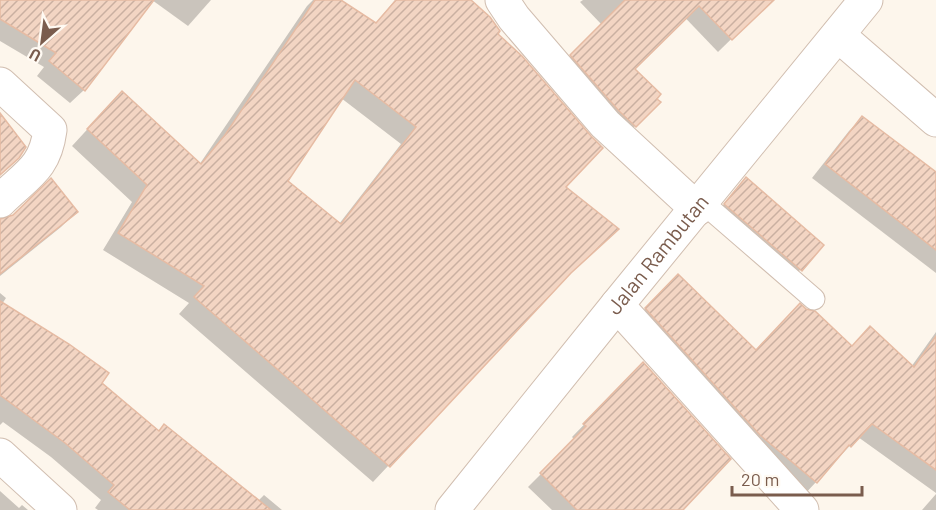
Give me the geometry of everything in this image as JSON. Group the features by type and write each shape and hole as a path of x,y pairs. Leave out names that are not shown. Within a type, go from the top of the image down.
{"street":[{"path":"502,0 514,18 605,124 699,206"},
{"name":"Jalan Rambutan","path":"452,510 866,0"},
{"path":"838,35 936,120"},
{"path":"0,84 50,130 48,146 38,166 0,201"},
{"path":"617,305 802,510"},
{"path":"0,455 60,510"}],"lane":[{"path":"699,206 814,299"}],"building":[{"path":"0,0 154,0 85,91 49,61 56,53 0,19"},
{"path":"315,0 341,0 376,23 396,0 471,0 490,17 500,31 498,34 522,56 603,148 566,187 619,229 571,273 390,467 194,297 204,286 118,233 147,185 87,129 122,91 201,164 225,135","holes":["355,80 416,127 341,224 288,181"]},
{"path":"625,0 774,0 732,40 699,6 635,69 661,94 657,99 661,102 636,127 570,55"},
{"path":"0,113 26,147 19,158 0,175"},
{"path":"862,116 936,172 936,250 825,164"},
{"path":"746,177 824,245 802,271 724,204"},
{"path":"51,178 78,212 0,274 0,219 13,215"},
{"path":"678,274 756,350 800,303 806,309 815,311 852,346 870,326 914,367 936,336 936,470 872,424 851,447 849,445 817,483 760,435 645,308"},
{"path":"0,301 69,344 109,373 102,383 159,431 164,424 271,510 130,510 108,492 114,485 65,443 0,395"},
{"path":"643,362 731,459 683,510 577,510 540,473 586,426 583,424"}]}
